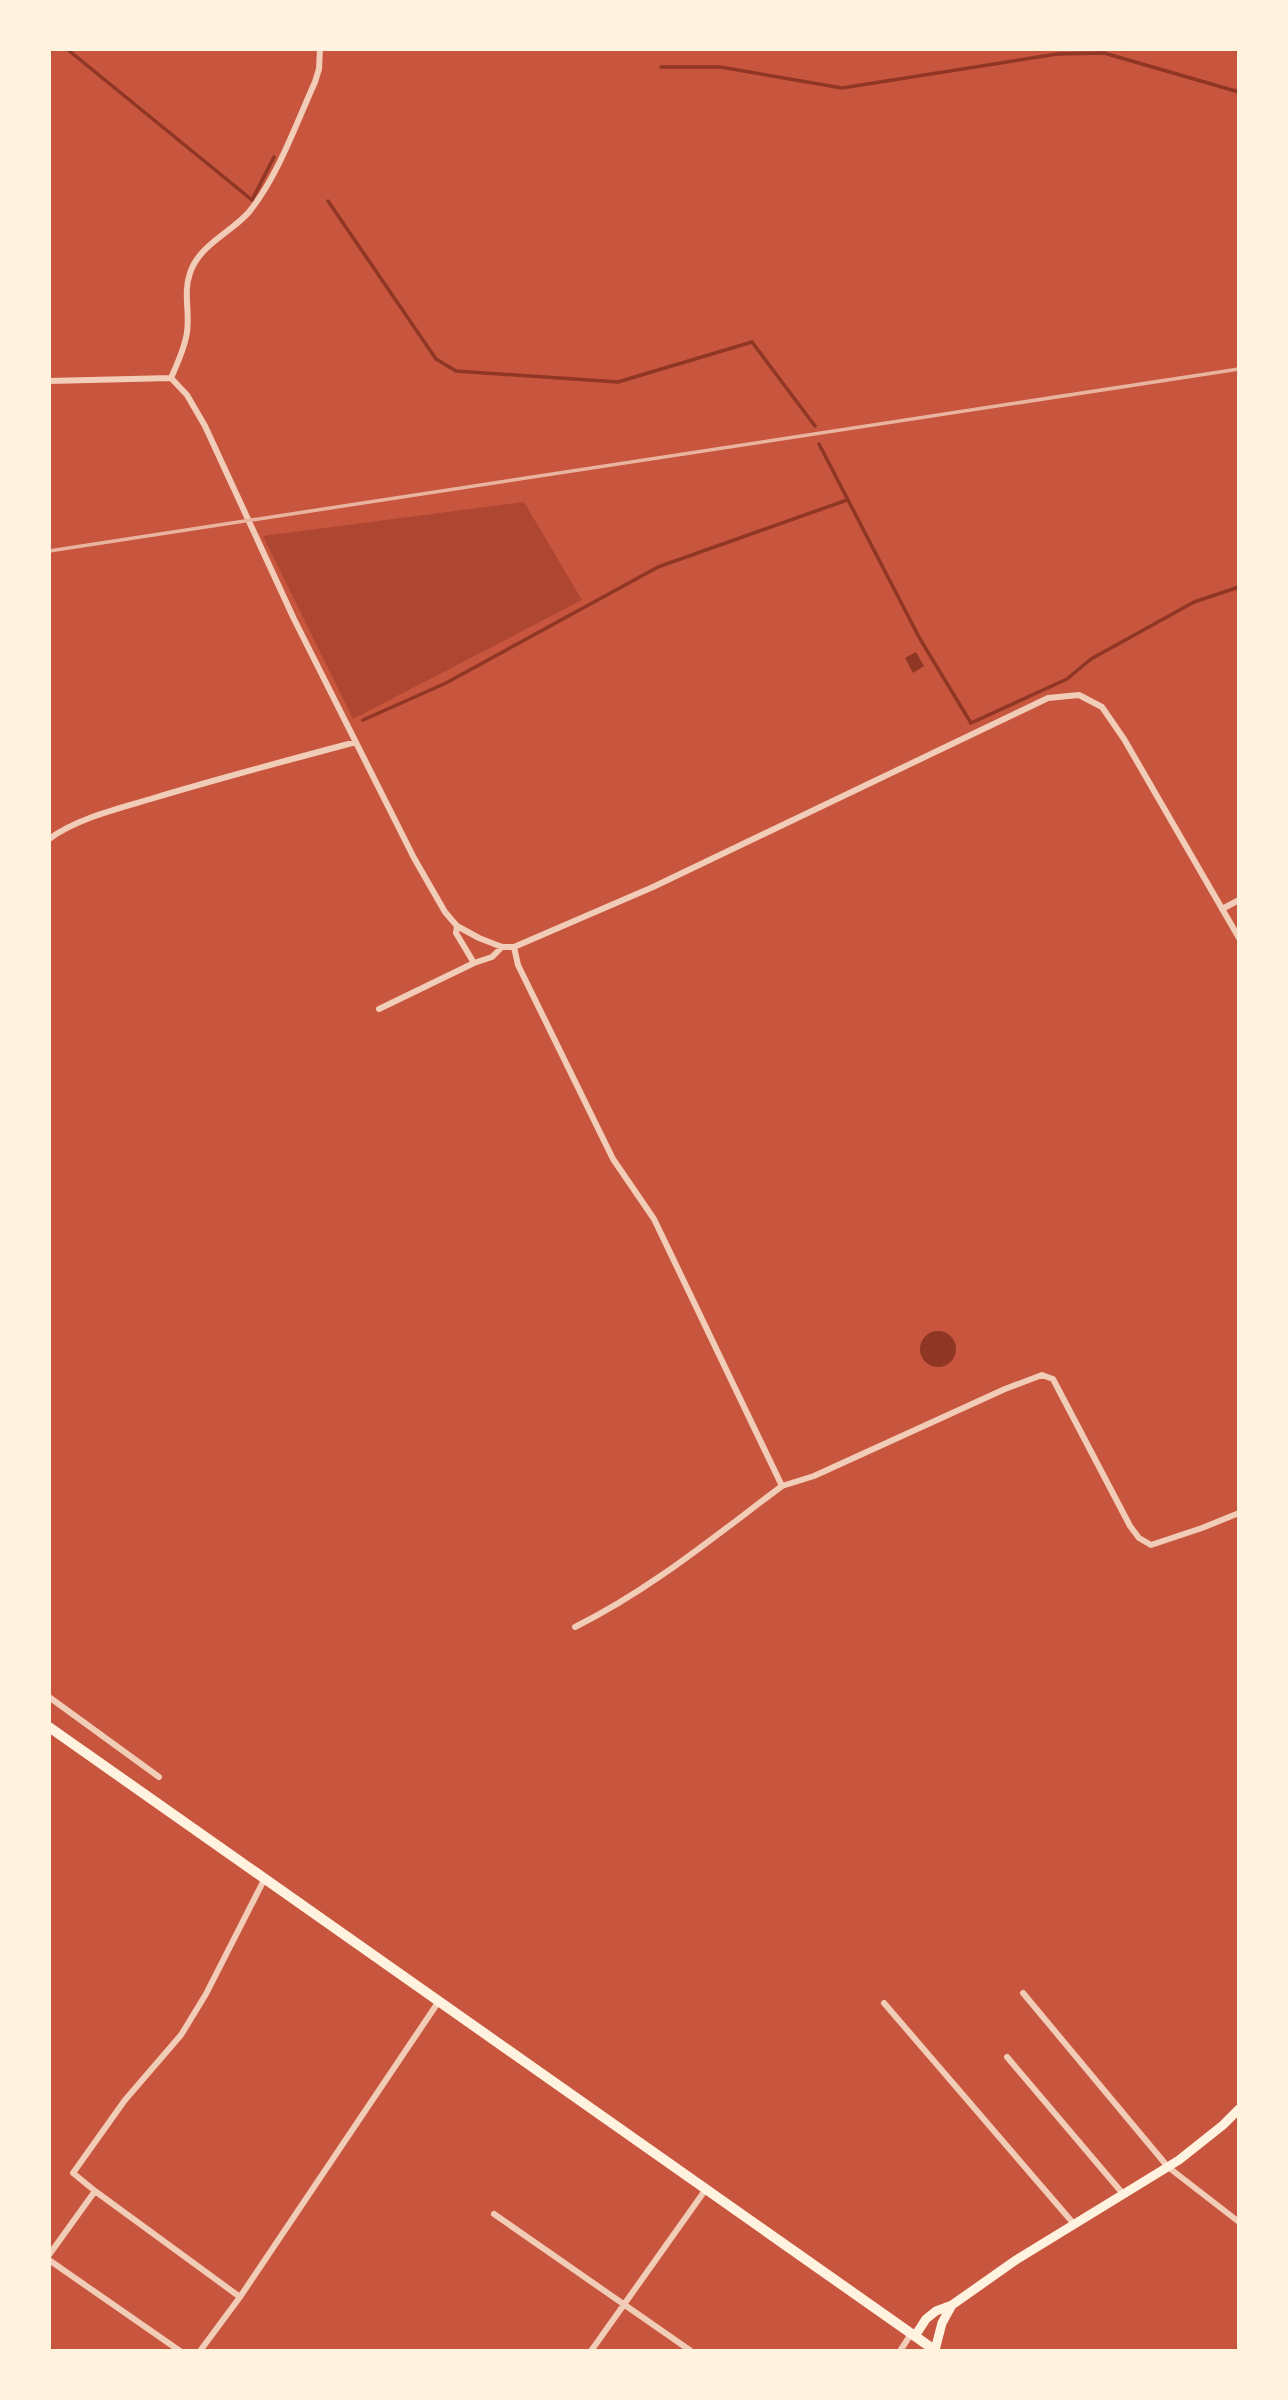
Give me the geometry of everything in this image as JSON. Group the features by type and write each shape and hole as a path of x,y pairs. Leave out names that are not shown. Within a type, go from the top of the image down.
{"main road":[{"path":"49,1727 936,2351 942,2323 952,2305"},
{"path":"913,2335 936,2311 952,2305 1073,2224 1168,2167 1223,2125 1239,2109"}],"street":[{"path":"171,378 187,332 186,303 190,273 203,253 224,231 247,214 265,189 315,82 320,49"},
{"path":"49,381 171,378 187,395 205,426 294,619 414,858 445,912 457,926 479,938 502,947 514,947 653,887 1048,698 1079,695 1102,707 1130,750 1239,938"},
{"path":"49,839 58,832 113,810 356,742"},
{"path":"1222,909 1239,900"},
{"path":"457,926 456,933 474,963"},
{"path":"379,1009 492,957 502,947"},
{"path":"514,947 518,965 613,1159 654,1219 782,1486"},
{"path":"575,1627 610,1610 687,1559 782,1486 814,1476 1004,1389 1042,1375 1053,1379 1130,1526 1139,1538 1151,1545 1239,1513"},
{"path":"49,1698 159,1777"},
{"path":"240,2297 73,2173 125,2100 181,2035 206,1994 265,1878"},
{"path":"1023,1993 1168,2167 1239,2222"},
{"path":"200,2351 240,2297 439,2001"},
{"path":"884,2003 1073,2224"},
{"path":"1007,2057 1124,2195"},
{"path":"591,2351 706,2189"},
{"path":"95,2191 49,2258 180,2351"},
{"path":"494,2214 691,2351"},
{"path":"900,2351 913,2335"}],"shaded area":[{"path":"524,502 582,600 353,719 263,536"},
{"path":"916,652 924,666 913,673 905,658"},
{"path":"938,1331 951,1336 956,1349 951,1362 938,1367 925,1362 920,1349 925,1336"}],"waterway":[{"path":"67,49 252,200 274,157"},
{"path":"661,67 720,67 842,88 1057,54 1104,53 1239,92"},
{"path":"328,201 436,359 456,371 618,382 752,342 815,426"},
{"path":"819,444 920,639 971,723 1067,679 1091,659 1194,602 1239,587"},
{"path":"363,720 446,683 658,567 847,500"}],"railway":[{"path":"49,551 1239,369"}]}
